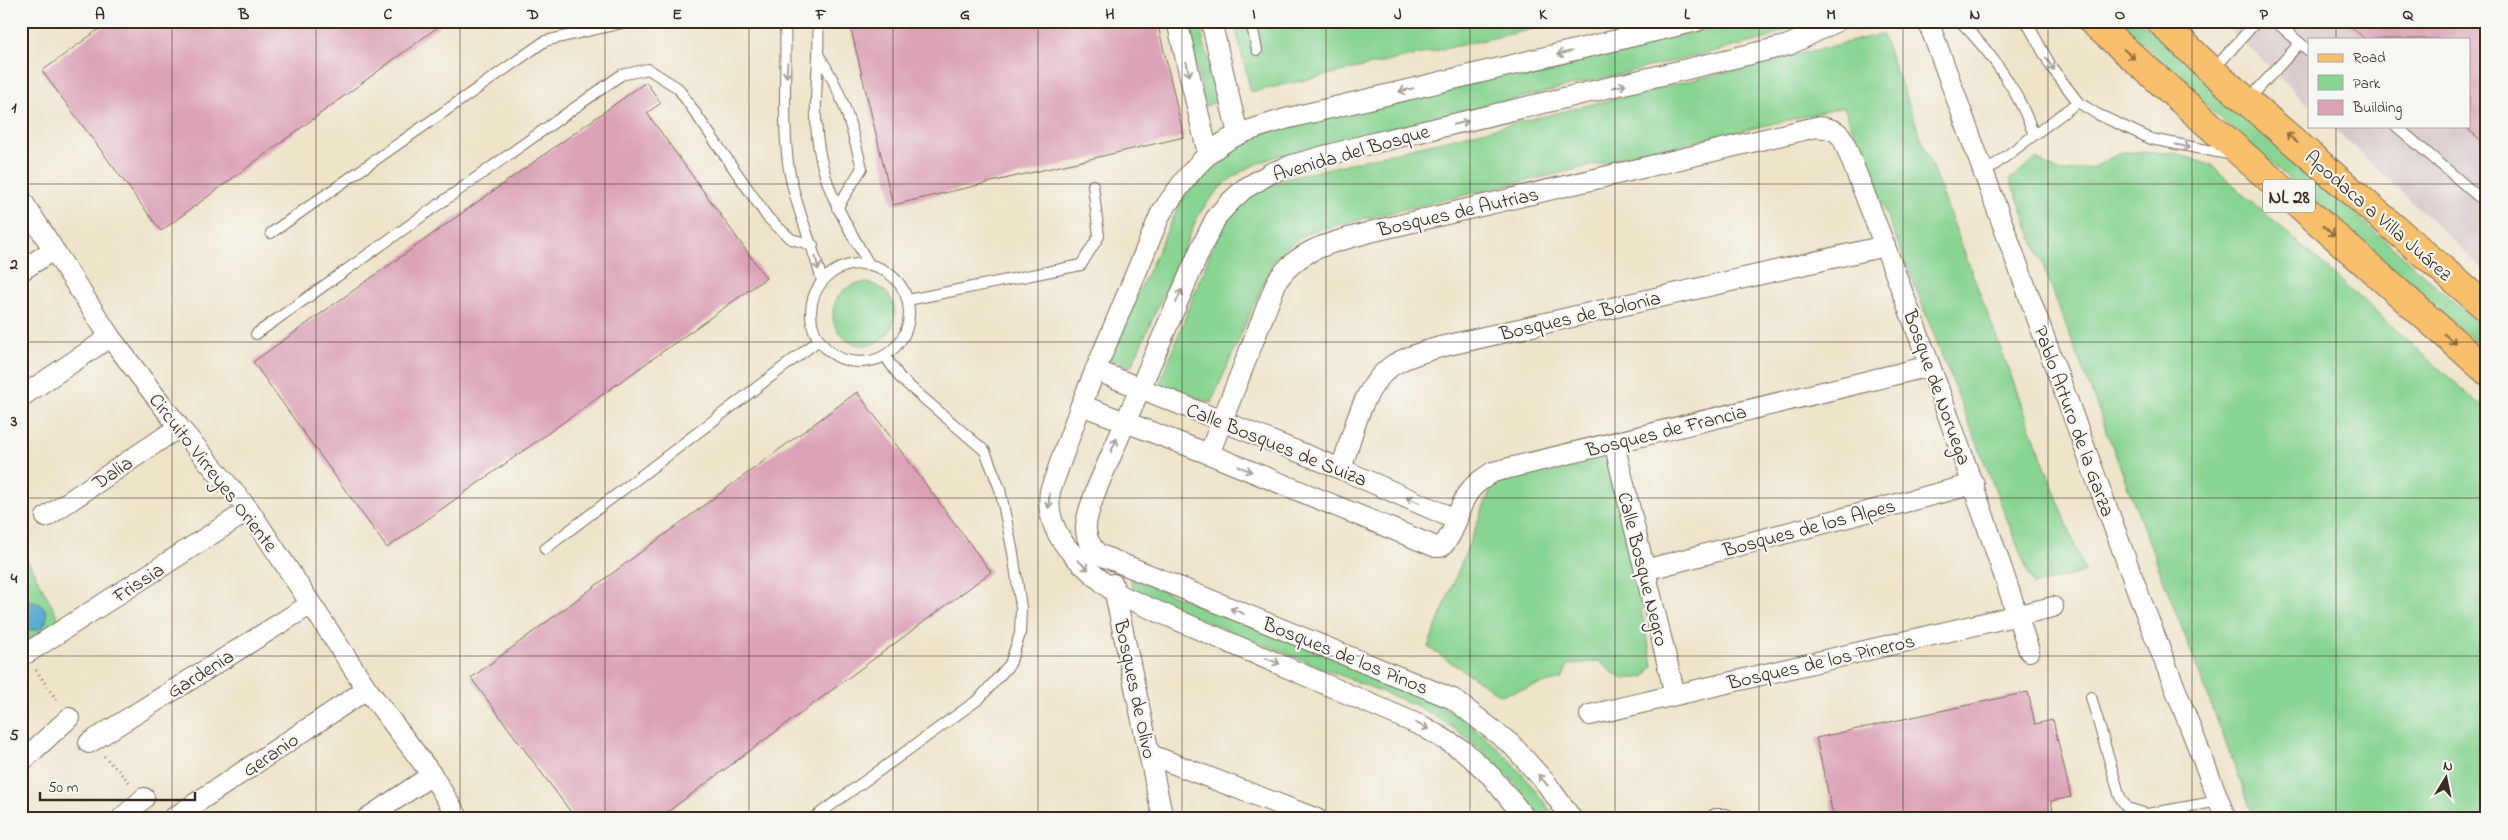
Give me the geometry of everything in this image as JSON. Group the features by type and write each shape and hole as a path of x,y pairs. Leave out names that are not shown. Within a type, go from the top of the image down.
{"main road":[{"name":"NL 28","path":"2092,21 2487,371"},
{"name":"Apodaca a Villa Juárez","path":"2160,21 2212,71 2487,308"}],"street":[{"path":"1177,21 1208,154"},
{"path":"1211,21 1238,134"},
{"path":"1081,405 1161,213 1180,186 1208,154 1238,134 1284,119 1697,21"},
{"name":"Avenida del Bosque","path":"1087,541 1086,521 1096,490 1138,388 1217,216 1244,189 1271,173 1369,144 1789,45 1837,21"},
{"name":"Pablo Arturo de la Garza","path":"1928,21 2137,589 2222,810"},
{"name":"Bosques de Autrias","path":"1209,454 1220,420 1277,282 1287,266 1308,251 1370,232 1816,127 1833,130"},
{"name":"Bosque de Noruega","path":"1833,130 1843,139 1885,246 1974,484 2029,651"},
{"name":"Circuito Virreyes Oriente","path":"21,199 110,337 179,427 248,510 367,689 432,775 459,819"},
{"name":"Bosques de Bolonia","path":"1341,469 1367,396 1376,380 1392,366 1410,356 1450,345 1885,246"},
{"path":"21,271 53,250"},
{"path":"21,397 110,337"},
{"name":"Bosques de Francia","path":"1441,547 1451,535 1465,498 1477,483 1493,472 1930,366"},
{"name":"Calle Bosques de Suiza","path":"1095,370 1341,469 1457,520"},
{"name":"Calle Bosques de Suiza","path":"1081,405 1209,454 1430,546 1441,547"},
{"name":"Bosques de los Pinos","path":"1081,405 1050,491 1048,505 1054,526 1073,556 1115,593 1424,727 1464,751 1490,776 1526,819"},
{"name":"Dalia","path":"46,517 179,427"},
{"name":"Calle Bosque Negro","path":"1614,443 1675,695"},
{"name":"Bosques de los Alpes","path":"1645,570 1974,484"},
{"name":"Frissia","path":"27,653 248,510"},
{"name":"Bosques de los Pinos","path":"1087,541 1098,554 1108,560 1432,688 1453,699 1512,745 1546,783 1572,819"},
{"name":"Bosques de Olivo","path":"1108,560 1151,755 1163,819"},
{"name":"Gardenia","path":"89,742 311,604"},
{"name":"Bosques de los Pineros","path":"1590,715 2053,607"},
{"name":"Geranio","path":"172,819 367,689"},
{"path":"21,762 69,718"},
{"path":"1151,755 1317,819"},
{"path":"366,819 432,775"},
{"path":"121,819 144,798"},
{"path":"1716,819 1725,819"}],"lane":[{"path":"271,233 545,41 631,21"},
{"path":"786,21 787,67 784,101 788,162 793,189 813,245 822,281"},
{"path":"818,21 816,120 822,172 837,208 869,264"},
{"path":"1251,21 1257,50"},
{"path":"1960,21 1992,56 2025,110 2034,135"},
{"path":"2026,21 2052,68 2078,102 2098,114 2151,139 2245,157"},
{"path":"2212,71 2257,21"},
{"path":"2275,21 2308,50"},
{"path":"2247,100 2300,43"},
{"path":"818,54 835,80 845,103 862,168 837,208"},
{"path":"256,334 621,75 648,69 678,88 768,218 791,240 813,245"},
{"path":"1984,173 2078,102"},
{"path":"2398,128 2487,204"},
{"path":"908,300 1081,264 1099,236 1093,185"},
{"path":"869,264 890,273 905,291 908,300 910,313 906,331 898,344 885,356 864,362 845,360 830,352 819,340 813,329 810,315 812,300 822,281 836,270 845,266 869,264"},
{"path":"545,549 819,340"},
{"path":"812,819 979,699 1010,664 1020,634 1021,608 1013,553 1000,489 985,451 901,379 885,356"},
{"path":"2091,697 2120,797 2127,808 2147,814 2222,810"}],"shaded area":[{"path":"2221,21 2487,21 2487,273 2334,128 2470,128 2470,38 2308,38 2308,104"}],"green space":[{"path":"1186,21 1199,21 1218,101 1205,106"},
{"path":"1234,21 1569,21 1251,92"},
{"path":"1743,21 1804,21 1766,39 1278,156 1242,171 1223,185 1198,216 1131,367 1108,358 1180,203 1200,175 1218,156 1245,139 1274,129"},
{"path":"2120,21 2140,21 2487,332 2487,352 2215,114"},
{"path":"1882,34 2085,572 2033,585 1844,107 1311,231 1292,243 1274,259 1211,403 1160,383 1219,230 1242,204 1258,192 1285,179"},
{"path":"2122,152 2176,153 2212,166 2487,411 2487,819 2255,819 2010,179 2036,159 2062,173 2094,167"},
{"path":"864,283 881,288 886,292 890,297 895,314 890,331 886,336 881,340 864,345 847,340 842,336 838,331 833,314 838,297 842,292 847,288"},
{"path":"1607,451 1653,665 1645,677 1625,678 1615,674 1599,661 1568,665 1562,679 1500,695 1428,647 1494,481"},
{"path":"21,548 59,619 21,646"},
{"path":"1130,578 1420,693 1480,732 1527,780 1556,819 1543,819 1501,768 1486,754 1454,729 1415,705 1134,593"}],"water":[{"path":"33,602 43,606 47,616 43,626 33,630 23,626 19,616 23,606"}],"building":[{"path":"110,21 446,21 161,231 42,71"},
{"path":"849,21 1157,21 1184,137 893,205"},
{"path":"2345,21 2487,21 2487,145 2469,130 2470,38 2364,38"},
{"path":"646,82 661,103 647,113 766,278 387,548 253,362"},
{"path":"857,392 991,572 658,819 576,819 471,678"},
{"path":"2028,692 2035,724 2053,720 2071,797 2051,801 2055,819 1834,819 1816,738"}]}
